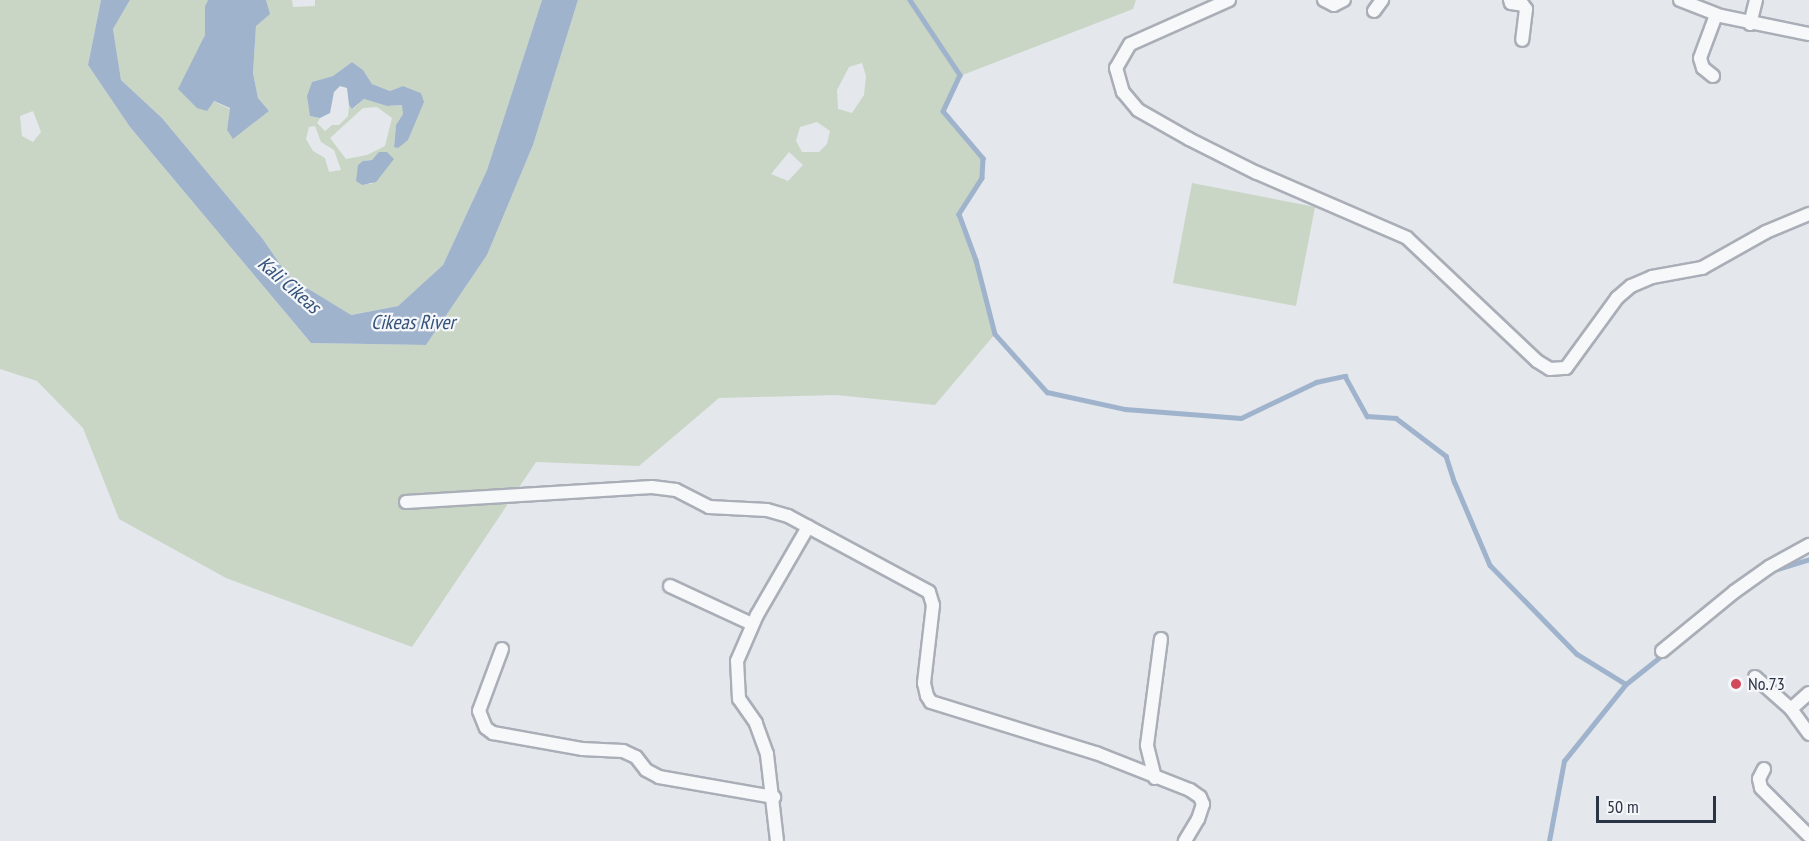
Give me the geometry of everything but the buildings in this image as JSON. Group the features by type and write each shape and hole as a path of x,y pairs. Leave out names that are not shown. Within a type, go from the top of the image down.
{"street":[{"path":"1229,0 1130,44 1116,68 1123,92 1138,110 1257,173 1407,238 1537,361 1550,369 1566,368 1617,298 1631,286 1652,277 1702,268 1766,232 1809,214"},
{"path":"1324,0 1334,5 1344,0"},
{"path":"1510,0 1511,3 1523,5 1526,9 1522,40"},
{"path":"1680,0 1716,15 1750,24 1809,34"},
{"path":"1750,24 1756,0"},
{"path":"1713,76 1703,68 1700,58 1716,15"},
{"path":"406,502 652,487 676,490 709,507 767,510 788,516 929,592 933,605 924,683 931,702 1096,753 1200,797 1202,810 1185,841"},
{"path":"777,841 774,797 762,736 738,692 737,661 752,624 808,527"},
{"path":"1662,651 1734,592 1769,567 1809,545"},
{"path":"670,586 752,624"},
{"path":"1155,778 1147,745 1161,639"},
{"path":"502,649 479,711 486,728 493,733 582,749 623,751 636,757 646,770 659,777 774,797"},
{"path":"1755,677 1791,709 1809,734"},
{"path":"1791,709 1809,693"},
{"path":"1764,769 1759,779 1761,788 1809,836"}],"green space":[{"path":"0,0 101,0 88,65 130,127 311,343 426,345 487,255 533,145 578,0 1136,0 1133,9 960,76 943,111 983,158 982,178 959,214 976,260 995,334 935,405 836,395 719,398 639,466 536,462 412,647 226,578 119,519 83,428 37,381 0,369","holes":["862,63 866,76 864,95 852,113 838,109 837,90 849,67","33,111 41,132 33,142 22,136 20,116","817,122 830,131 827,144 819,152 802,152 796,141 800,127","789,152 803,165 788,181 771,174"]},
{"path":"130,0 208,0 205,6 205,35 195,60 213,101 230,109 227,130 233,138 269,111 258,98 253,73 256,25 269,14 266,0 292,0 293,7 315,6 315,0 542,0 487,170 443,265 398,306 350,315 289,277 262,238 162,118 121,80 113,29","holes":["352,62 363,70 372,84 390,91 403,86 421,93 419,110 408,140 394,146 396,125 403,114 403,105 387,106 364,99 353,109 349,105 348,116 339,125 332,125 325,131 317,123 320,118 310,116 312,82 333,76","377,107 392,118 385,146 367,155 346,159 330,138 363,108","315,126 321,142 334,150 341,170 329,172 325,158 313,151 306,139 309,127","372,160 372,184 367,184 363,161"]},
{"path":"1192,183 1315,207 1296,306 1173,283"}],"water":[{"name":"Cikeas River","path":"101,0 130,0 113,29 121,80 162,118 262,238 289,277 351,315 398,306 443,265 487,170 542,0 578,0 533,145 487,255 426,345 311,343 130,127 88,65"},
{"path":"208,0 266,0 270,14 256,26 253,73 258,98 269,111 233,139 227,130 230,108 214,101 207,111 197,108 178,89 205,35 205,6"},
{"path":"352,62 363,70 372,84 390,91 403,86 421,93 424,102 408,140 398,148 394,147 396,125 403,114 402,105 387,106 364,99 352,109 349,105 347,88 340,86 334,92 330,113 320,118 310,116 307,96 312,82 333,76"},
{"path":"379,152 387,152 394,159 376,182 362,185 356,181 358,165 363,161 372,160"}],"waterway":[{"path":"910,0 960,75 943,111 983,158 982,178 959,214 976,260 995,334 1047,392 1125,409 1241,418 1316,382 1345,376 1367,416 1396,418 1446,456 1490,565 1577,654 1626,684"},
{"path":"1777,569 1809,559"},
{"path":"1549,841 1564,761 1626,684 1665,653"}],"place":[{"name":"No.73","path":"1736,684"}],"water label":[{"name":"Kali Cikeas","path":"289,285"}]}
